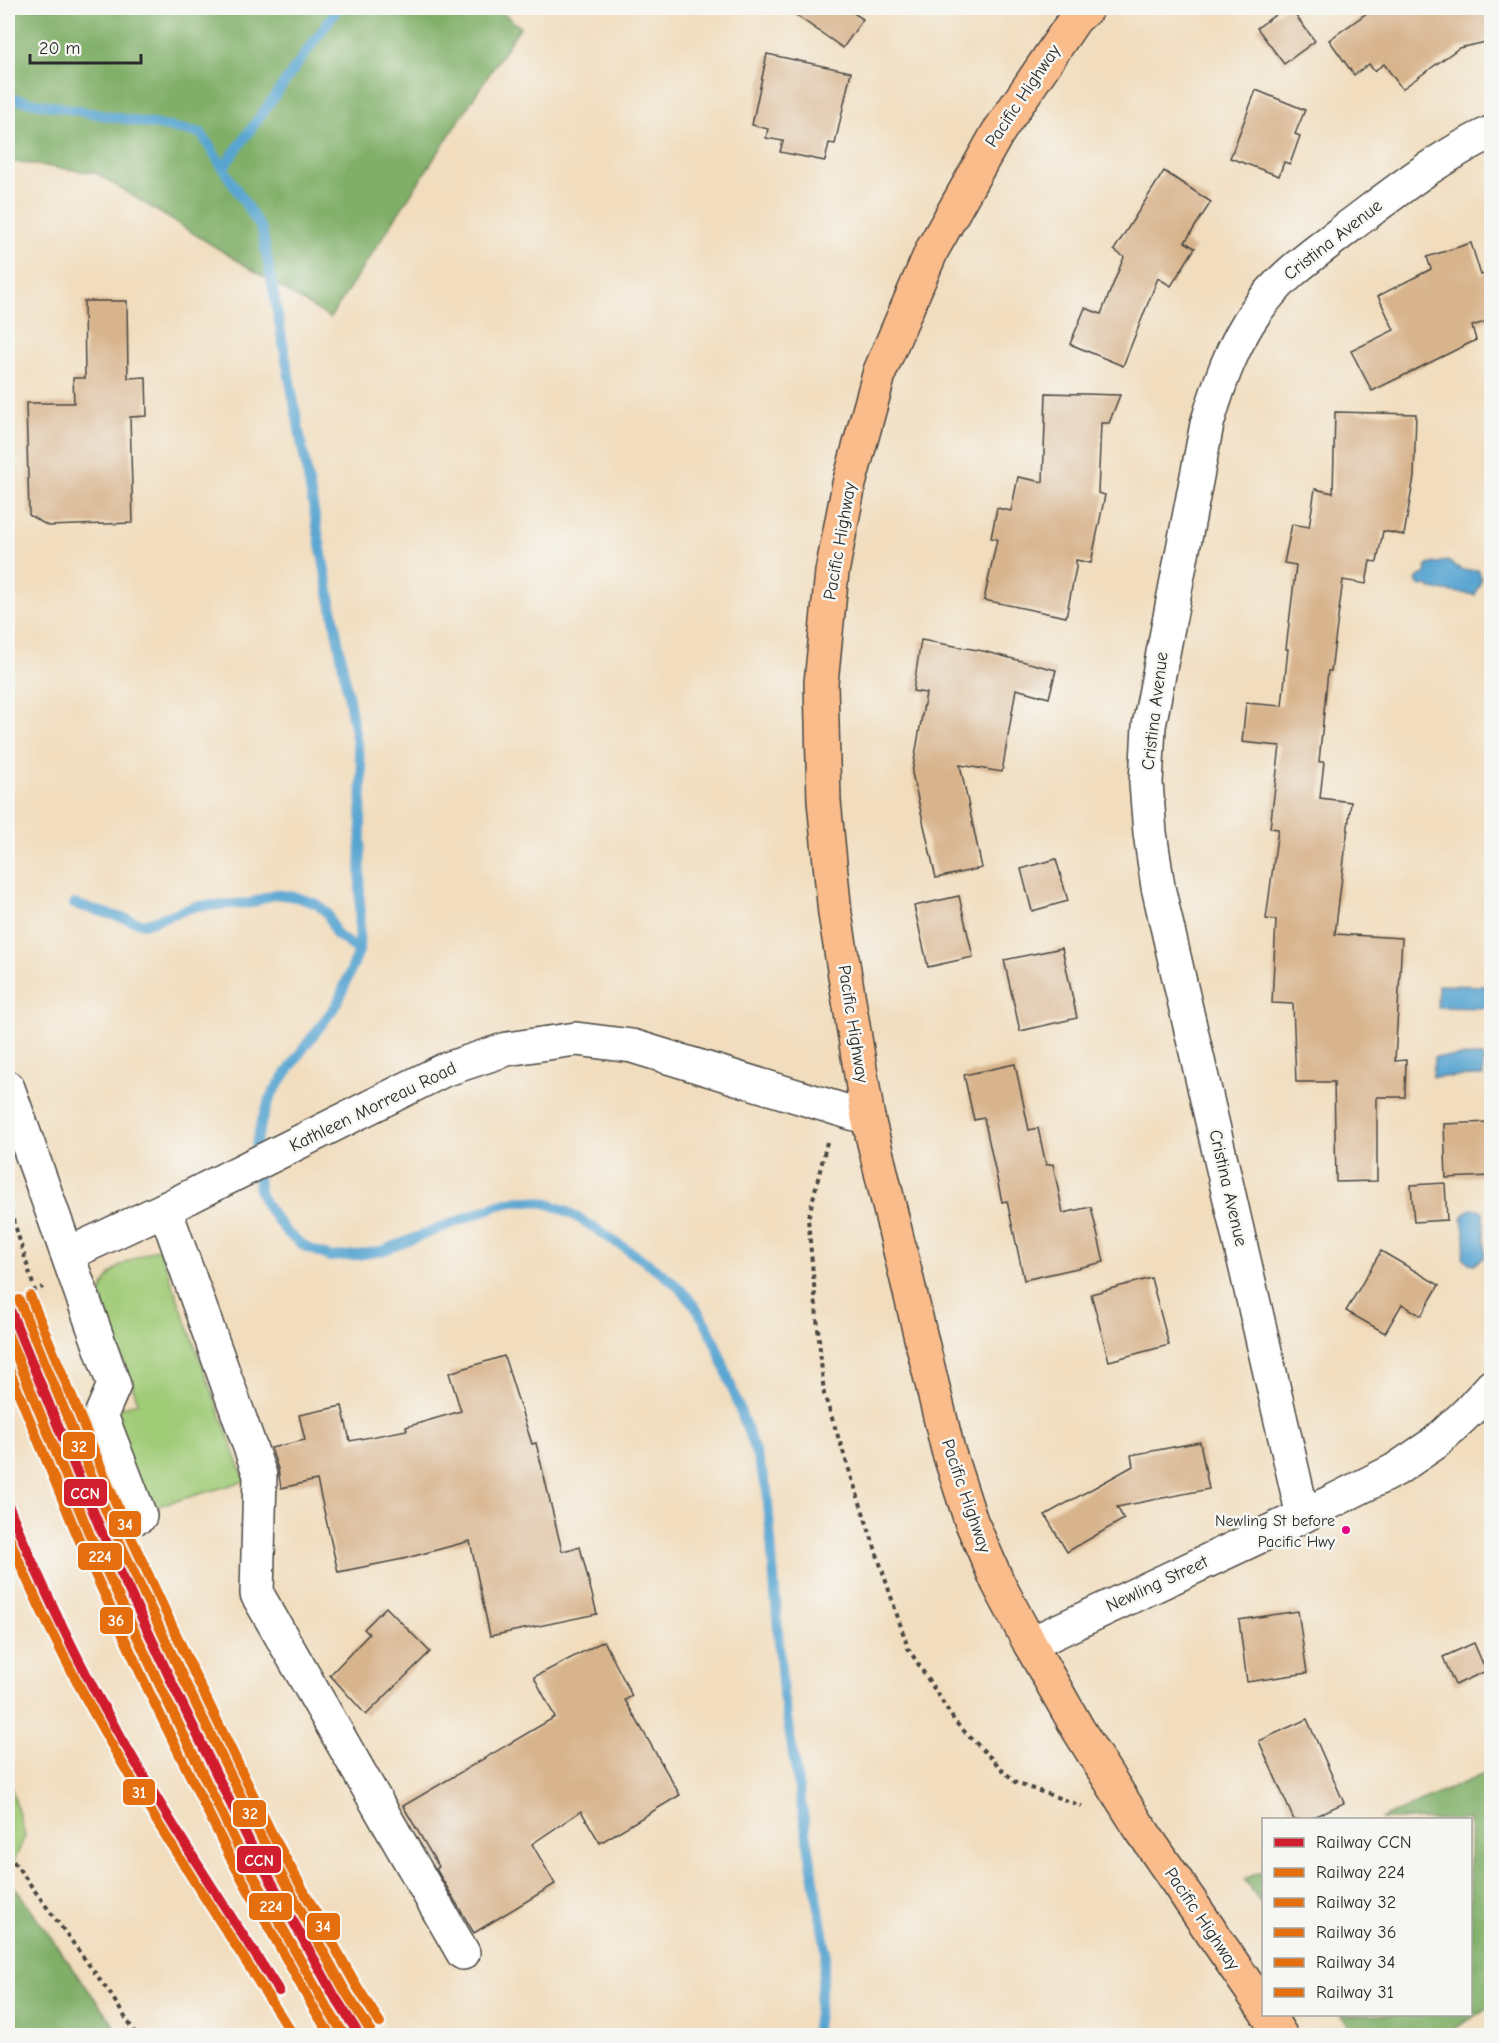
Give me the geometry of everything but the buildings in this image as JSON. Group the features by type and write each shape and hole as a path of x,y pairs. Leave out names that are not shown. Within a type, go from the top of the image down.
{"main road":[{"name":"Pacific Highway","path":"1087,8 1075,19 997,134 932,250 880,371 849,484 832,572 821,683 824,801 835,914 868,1118 948,1450 971,1521 998,1583 1078,1729 1138,1825 1262,2008"},
{"path":"1268,2016 1281,2036"}],"street":[{"name":"Cristina Avenue","path":"1303,1516 1158,887 1146,783 1149,726 1207,424 1217,388 1234,346 1256,311 1282,278 1424,170 1491,132"},
{"name":"Kathleen Morreau Road","path":"68,1254 165,1209 444,1070 507,1049 576,1038 632,1046 868,1118"},
{"path":"8,1088 114,1385 102,1415 140,1516"},
{"path":"165,1209 260,1475 257,1594 463,1953"},
{"name":"Newling Street","path":"1030,1644 1303,1516 1395,1470 1435,1443 1469,1411 1491,1386"}],"path":[{"path":"835,1109 808,1218 824,1394 908,1648 956,1723 1016,1783 1083,1806"},
{"path":"8,1202 35,1291"},
{"path":"8,1854 111,1995 137,2036"}],"green space":[{"path":"496,8 520,27 330,318 96,173 8,161 8,9"},
{"path":"159,1248 245,1481 147,1509 108,1413 138,1402 100,1295 109,1276 123,1264"},
{"path":"1491,1771 1491,2006 1445,2035 1354,2035 1341,2016 1472,2016 1472,1818 1382,1818"},
{"path":"8,1776 25,1836 8,1876"},
{"path":"1262,1871 1262,1906 1244,1879"},
{"path":"8,1878 121,2035 8,2035"}],"water":[{"path":"1447,561 1463,570 1478,570 1481,580 1475,595 1431,589 1426,585 1423,587 1418,584 1416,580 1426,573 1427,565"},
{"path":"1438,985 1488,986 1487,1008 1437,1007"},
{"path":"1483,1056 1483,1076 1433,1077 1434,1057"},
{"path":"1471,1209 1479,1209 1483,1212 1484,1258 1474,1264 1469,1263 1463,1257 1465,1236 1462,1219"}],"waterway":[{"path":"223,168 338,8"},
{"path":"8,98 201,133 262,230 362,770 359,951 337,1004 272,1094 256,1144 259,1191 268,1208 287,1233 306,1247 330,1257 382,1251 496,1206 512,1202 540,1202 552,1205 576,1217 653,1266 680,1289 699,1312 719,1352 767,1490 783,1694 826,1951 815,2036"},
{"path":"74,904 144,924 196,906 251,903 275,894 296,897 317,904 327,913 336,934 359,951"}],"rail line":[{"name":"34","path":"30,1296 122,1518 195,1675 272,1834 356,1985 380,2023"},
{"name":"32","path":"19,1300 111,1523 184,1680 262,1839 345,1991 370,2030"},
{"name":"CCN","path":"8,1305 100,1528 173,1685 251,1845 335,1997 360,2036"},
{"name":"224","path":"8,1335 89,1533 162,1690 240,1851 324,2003 345,2036"},
{"name":"36","path":"8,1367 78,1537 151,1696 230,1857 331,2036"},
{"name":"CCN","path":"8,1505 50,1601 118,1733 208,1882 279,1991"},
{"name":"31","path":"8,1535 54,1637 107,1737 165,1834 294,2036"}],"place":[{"name":"Newling St before Pacific Hwy","path":"1346,1530"}]}
